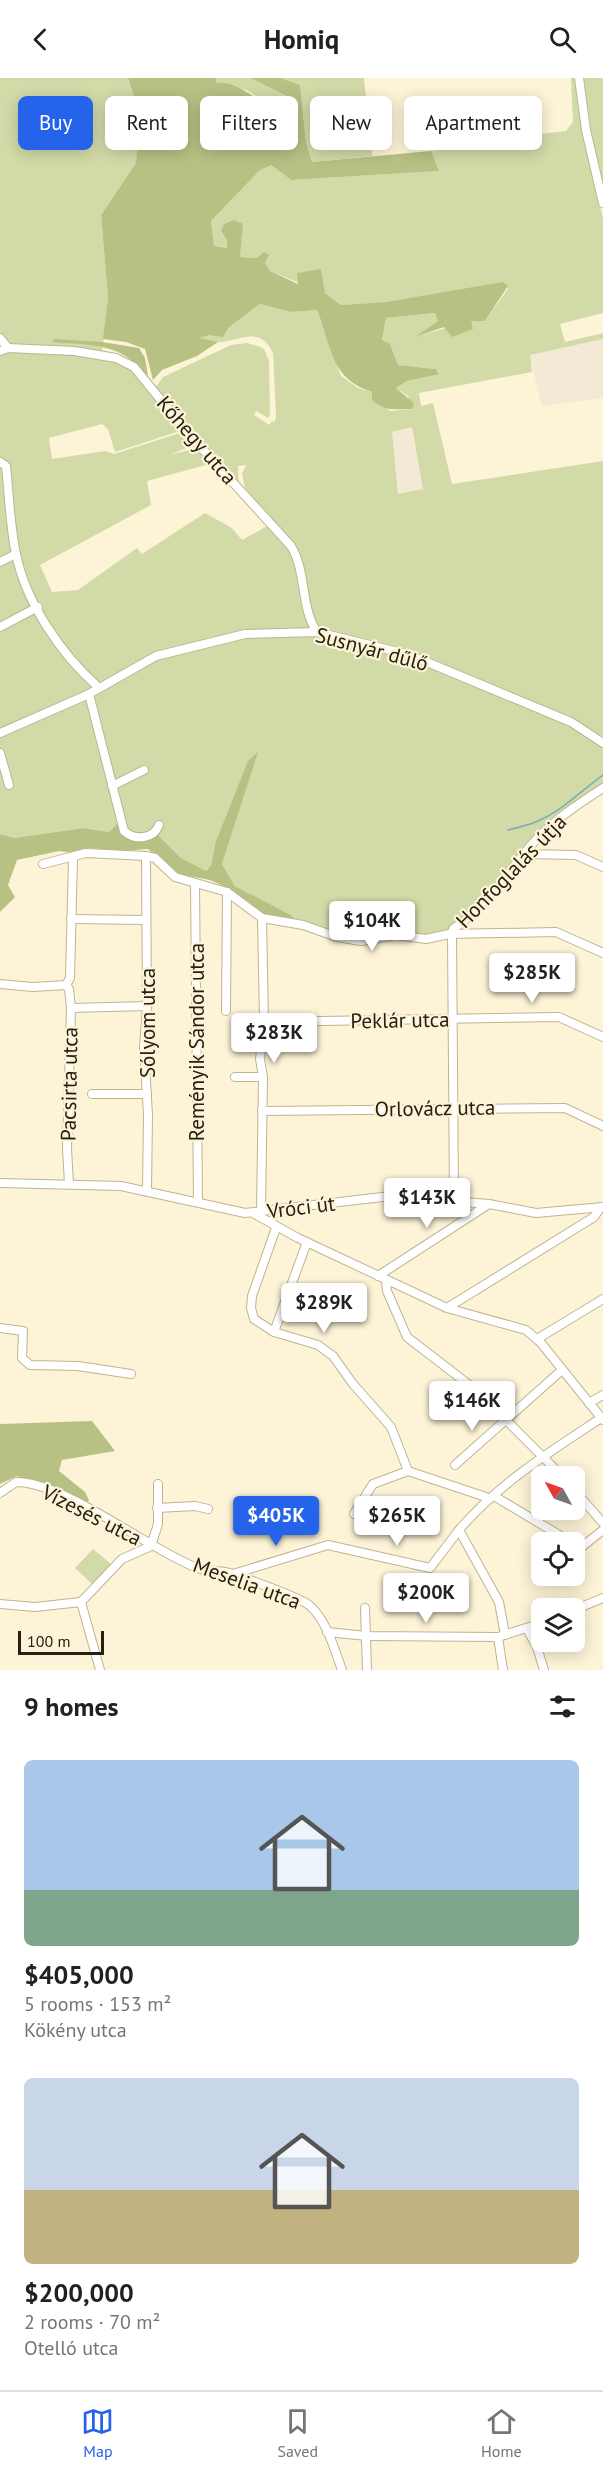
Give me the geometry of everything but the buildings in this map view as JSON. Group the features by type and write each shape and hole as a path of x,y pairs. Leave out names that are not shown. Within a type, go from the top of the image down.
{"street":[{"path":"579,78 586,130 603,203"},
{"path":"0,338 4,350"},
{"name":"Kőhegy utca","path":"4,350 74,351 116,358 134,368 186,431 291,546 300,564 310,618 317,632"},
{"path":"3,464 16,554 26,585 72,660 98,687"},
{"path":"0,562 16,554"},
{"path":"0,627 38,607"},
{"name":"Susnyár dűlő","path":"0,733 89,694 156,656 244,634 317,632 410,655 571,722 603,743"},
{"path":"89,694 126,833 149,837 156,832 159,825"},
{"path":"0,753 9,785"},
{"path":"112,786 144,770"},
{"name":"Honfoglalás útja","path":"146,856 155,858 175,877 213,886 227,892 262,918 361,941 396,935 426,939 452,934 453,929 492,896 524,854 568,811 603,788"},
{"path":"43,864 86,853 146,856"},
{"path":"524,854 576,855 603,867"},
{"name":"Sólyom utca","path":"146,856 147,1006 144,1047 147,1094 147,1191"},
{"path":"0,984 33,987 66,985 70,978 73,858"},
{"name":"Reményik Sándor utca","path":"195,883 198,1201"},
{"path":"225,1011 227,892"},
{"path":"232,1574 328,1545 428,1568 459,1530 491,1497 544,1455 602,1419 537,1339 515,1325 447,1308 307,1242 257,1212 262,1111 260,1059 264,1022 262,918"},
{"path":"71,919 145,920"},
{"path":"463,922 472,933"},
{"path":"454,1200 452,934 556,932 603,953"},
{"name":"Pacsirta utca","path":"66,985 69,989 71,1008 67,1148 69,1184"},
{"path":"71,1008 147,1006"},
{"name":"Peklár utca","path":"264,1022 559,1017 603,1037"},
{"path":"235,1077 262,1077"},
{"path":"92,1094 147,1094"},
{"name":"Orlovácz utca","path":"262,1111 453,1107 566,1108 603,1126"},
{"name":"Vróci út","path":"0,1183 120,1186 198,1201 245,1213 391,1196 454,1200 536,1212 602,1207"},
{"path":"378,1276 489,1204"},
{"path":"447,1308 594,1217 602,1207"},
{"path":"272,1210 272,1222 276,1228 251,1308 257,1322 274,1332 318,1345 333,1356 353,1384 391,1427 408,1471"},
{"path":"274,1332 307,1242"},
{"path":"387,1281 387,1291 407,1337 477,1391 553,1466"},
{"path":"537,1339 603,1299"},
{"path":"0,1328 23,1331 22,1358 30,1365 78,1366 131,1374"},
{"path":"455,1465 562,1370"},
{"path":"589,1403 603,1395"},
{"path":"354,1514 373,1484 408,1471 491,1497 553,1532"},
{"name":"Vízesés utca","path":"0,1493 16,1482 54,1492 152,1546"},
{"path":"0,1604 35,1607 81,1602 123,1559 152,1546 158,1524 158,1484"},
{"path":"585,1503 603,1523"},
{"path":"158,1508 195,1506 208,1509"},
{"path":"459,1530 499,1602 503,1670"},
{"path":"585,1544 603,1530"},
{"name":"Meselia utca","path":"152,1546 197,1568 232,1574 280,1593 293,1595 310,1606 327,1632 342,1670"},
{"path":"585,1605 603,1598"},
{"path":"81,1602 100,1670"},
{"path":"365,1608 367,1670"},
{"path":"327,1632 367,1636 501,1636 531,1627"},
{"path":"527,1629 537,1647 544,1670"}],"shaded area":[{"path":"603,339 603,398 542,406 529,355"},
{"path":"412,427 423,490 398,494 392,432"}],"green space":[{"path":"0,78 128,78 134,96 105,96 105,150 137,150 136,163 101,215 108,298 102,354 139,375 183,430 115,452 108,429 102,424 49,438 52,459 105,451 114,454 183,432 193,442 193,445 170,455 196,448 213,463 147,481 151,505 40,565 52,592 78,590 137,548 142,554 205,513 232,528 242,540 271,524 291,547 299,564 300,552 245,488 242,474 246,465 238,466 239,484 159,394 156,387 163,377 231,345 247,343 258,346 264,349 269,361 270,415 268,418 256,411 254,415 269,425 272,421 275,422 276,416 273,353 268,344 255,337 217,342 198,338 228,328 260,304 290,312 317,310 341,376 358,388 372,392 390,411 412,409 408,396 396,388 407,381 439,373 436,369 398,365 390,344 382,341 386,318 435,313 438,321 418,336 470,321 485,321 508,289 503,283 386,302 341,305 325,293 270,271 265,262 258,258 239,257 243,224 221,231 227,240 227,248 214,246 211,221 259,171 271,165 291,180 438,171 431,151 542,150 542,134 566,131 573,122 571,78 603,78 603,205 588,158 603,218 603,313 560,324 565,342 603,333 603,339 530,355 532,372 419,393 421,406 433,403 452,484 603,461 603,736 599,735 603,740 603,788 568,811 453,929 426,939 396,935 361,941 297,922 291,915 235,886 222,864 257,753 215,844 211,865 205,871 181,858 155,832 109,832 83,828 14,838 0,834","holes":["412,427 423,489 398,494 392,432"]},
{"path":"128,78 216,78 216,83 236,86 253,96 200,96 200,150 298,150 298,96 287,96 250,78 281,78 300,85 306,142 312,162 431,151 439,171 291,180 271,165 259,171 211,221 214,246 227,248 227,240 221,231 224,224 234,220 243,224 240,257 257,258 264,252 269,255 265,262 270,271 298,284 297,273 321,269 325,293 341,305 386,302 503,282 508,286 485,321 471,321 473,329 452,337 444,327 415,337 438,321 435,313 386,318 382,340 390,344 398,365 436,369 439,374 407,381 396,388 414,403 412,409 391,409 382,406 372,400 372,392 348,379 334,360 317,310 290,312 260,304 228,328 223,337 209,335 199,338 218,342 197,356 162,370 153,380 145,349 126,342 103,339 108,298 101,215 136,163 137,150 188,150 188,96 134,96"},
{"path":"216,78 250,78 287,96 256,96 247,90 216,83"},
{"path":"281,78 364,78 366,96 310,96 310,150 371,150 372,156 312,162 306,142 300,85"},
{"path":"54,339 102,342 139,348 145,358 148,376 126,356 116,351 93,345 52,342"},
{"path":"258,752 222,864 235,886 291,915 297,922 266,915 247,906 226,887 210,880 178,874 148,849 124,851 88,848 72,853 59,851 17,860 8,885 15,897 0,912 0,834 14,838 83,828 109,832 118,823 124,832 155,832 181,858 206,871 211,865 215,844 248,761"},
{"path":"92,1421 115,1451 62,1460 59,1471 85,1492 89,1500 86,1504 17,1476 0,1484 0,1424"},
{"path":"93,1549 112,1565 92,1584 75,1568"}],"waterway":[{"path":"508,830 549,816 603,775"}]}
